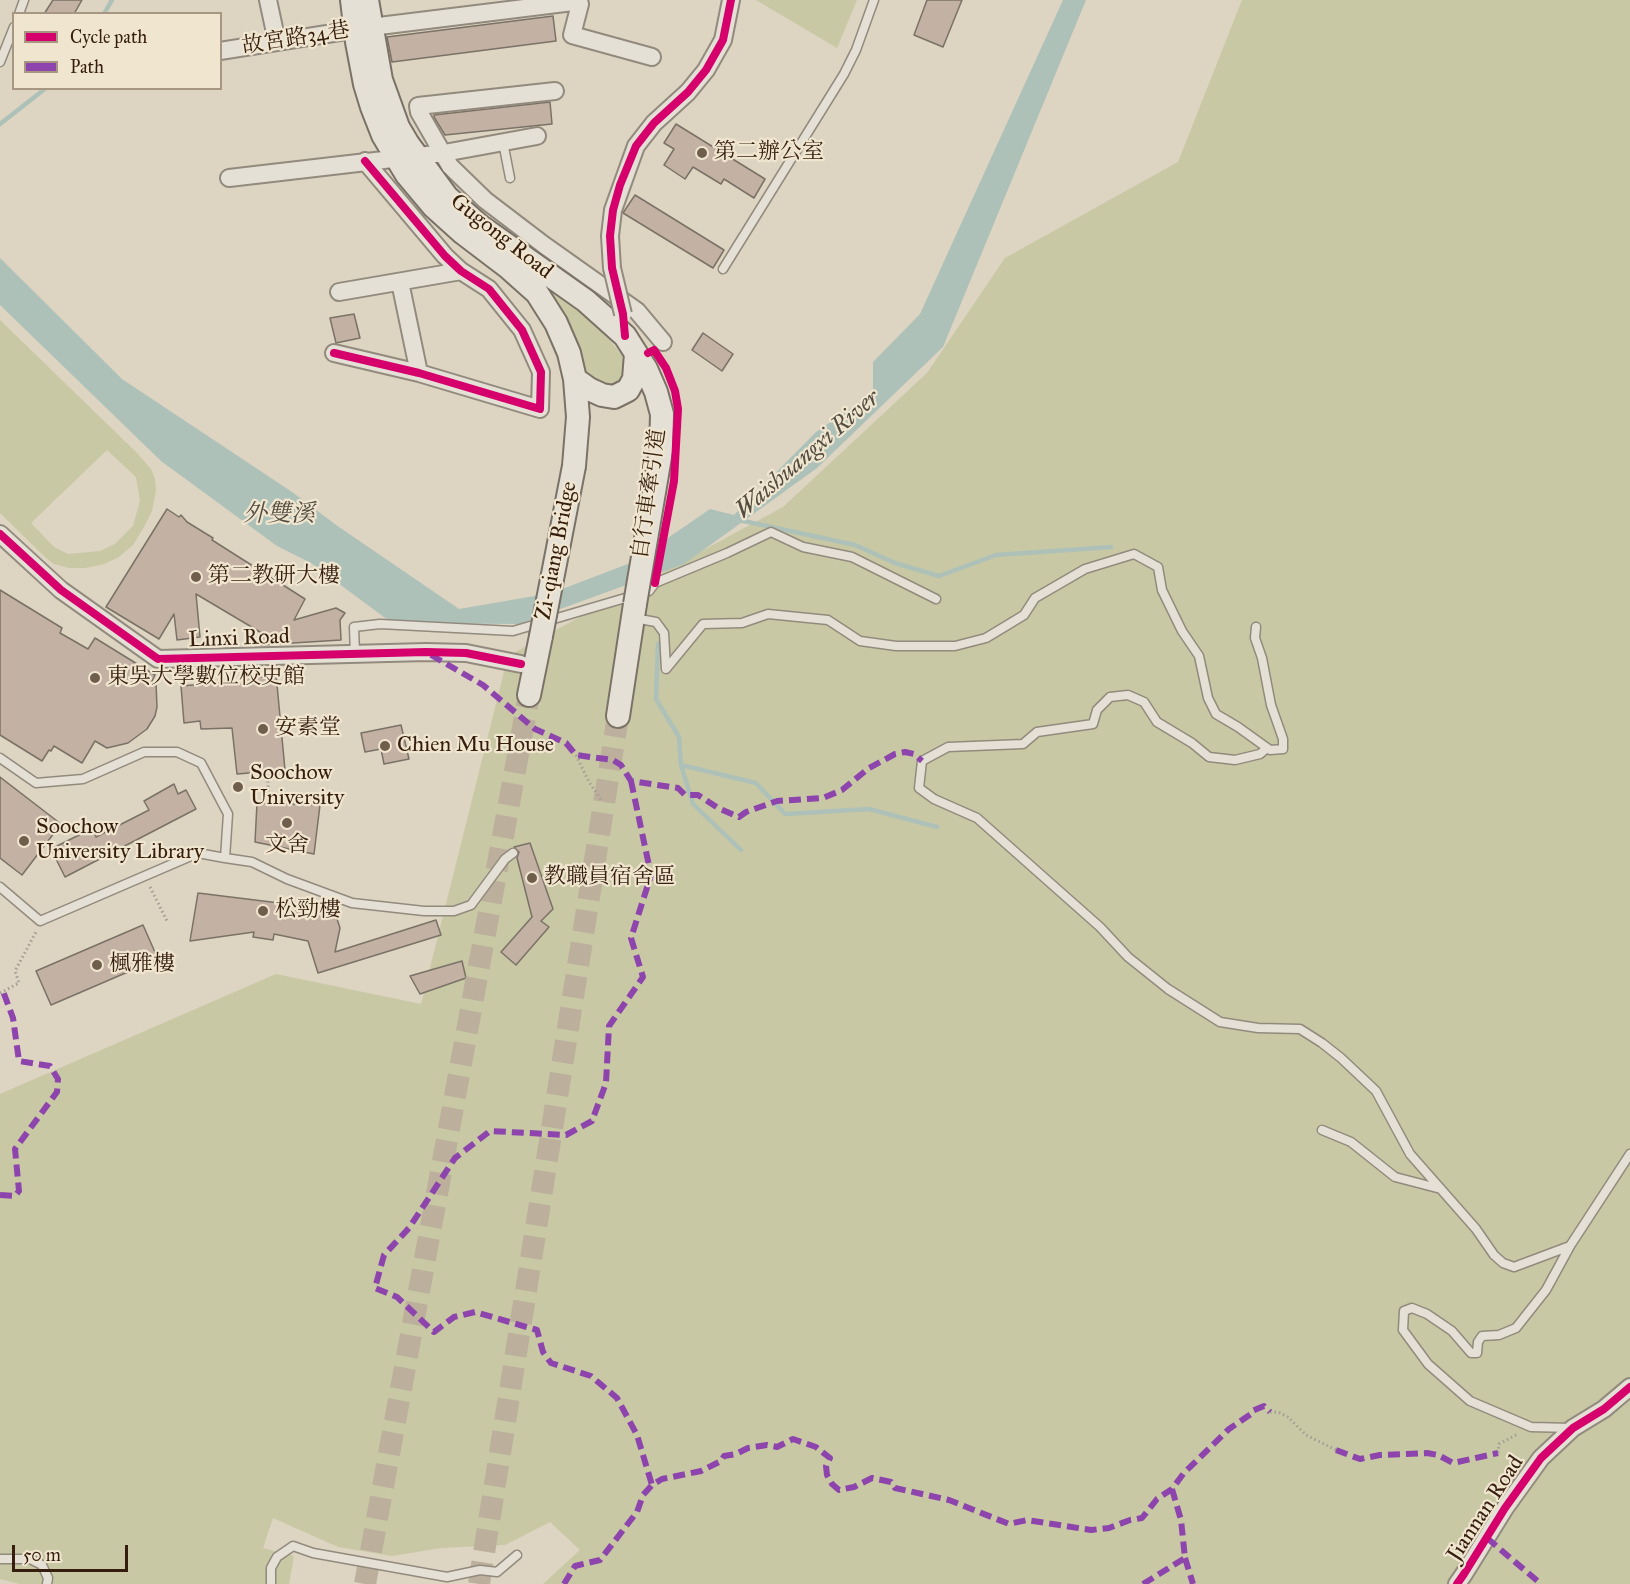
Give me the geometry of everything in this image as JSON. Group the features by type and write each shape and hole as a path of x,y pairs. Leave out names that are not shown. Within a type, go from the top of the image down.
{"main road":[{"name":"Gugong Road","path":"351,0 398,127 407,157 407,175 433,206 537,293 556,323 569,353 575,380 578,417 574,466"},
{"name":"Gugong Road","path":"363,28 368,0"},
{"name":"Gugong Road","path":"407,157 480,226 586,301 628,334 646,369 662,414 661,451 640,612"},
{"path":"575,380 595,392 615,397 628,390 634,379 628,334"},
{"name":"Zi-qiang Bridge","path":"529,695 574,466"},
{"path":"618,716 640,612"}],"street":[{"path":"268,0 277,42"},
{"path":"628,334 612,268 610,236 613,210 636,147 654,123 688,92 706,70 723,40 731,0"},
{"path":"573,1 580,4 572,35 652,57"},
{"name":"故宮路34巷","path":"222,51 363,28 573,1"},
{"path":"555,91 418,106 419,112 450,166 485,200 637,311 663,342"},
{"path":"229,177 365,160 444,153 537,136"},
{"path":"334,353 419,373 540,408 542,372 522,330 489,289 461,271 445,256 365,160"},
{"path":"339,292 461,271"},
{"path":"400,282 419,373"},
{"name":"Linxi Road","path":"0,534 61,590 158,659 466,653 521,664"},
{"name":"Jiannan Road","path":"1457,1584 1540,1458 1573,1428 1604,1409 1630,1387"}],"lane":[{"path":"723,269 844,74 856,50 874,0"},
{"path":"1,58 12,32"},
{"path":"503,142 510,177"},
{"path":"355,654 354,627 380,624 513,631 649,591 655,583 771,532 803,547 852,557 936,599"},
{"path":"640,612 656,622 664,633 666,669 703,624 742,623 768,614 828,620 860,641 896,646 955,646 986,638 1024,615 1035,598 1084,569 1134,554 1158,567 1162,590 1182,631 1199,656 1208,698 1216,714 1270,750 1283,749 1283,739 1270,705 1262,658 1255,638 1256,627"},
{"path":"1267,748 1260,754 1235,760 1209,757 1192,743 1157,722 1144,702 1128,695 1110,697 1097,710 1092,724 1037,732 1023,744 948,747 922,761 919,788 934,799 977,818 1100,927 1128,957 1168,989 1220,1022 1258,1028 1299,1029 1322,1043 1376,1091 1410,1154 1476,1228 1494,1255 1503,1263 1514,1267 1570,1246"},
{"path":"0,758 36,783 83,779 144,752 177,752 201,763 228,814 225,858"},
{"path":"0,887 40,921 198,853 252,862 287,879 352,903 454,911 471,905 505,859 513,853"},
{"path":"1322,1130 1351,1142 1395,1177 1442,1189"},
{"path":"1573,1428 1532,1427 1470,1401 1428,1364 1403,1330 1404,1311 1412,1308 1427,1314 1452,1331 1471,1353 1477,1353 1478,1342 1482,1336 1499,1335 1516,1328 1546,1290 1570,1246 1630,1154"},
{"path":"271,1584 271,1568 277,1557 293,1546 314,1553 447,1577 480,1570 497,1572 517,1555"},
{"path":"0,1559 30,1559 42,1566 48,1578 47,1584"}],"path":[{"path":"576,754 589,782 602,801"},
{"path":"268,781 268,805"},
{"path":"144,875 167,921"},
{"path":"0,993 19,983 15,971 40,921"},
{"path":"1270,1412 1278,1412 1288,1417 1306,1435 1336,1450"}],"green space":[{"path":"756,0 857,0 837,48"},
{"path":"1242,0 1630,0 1630,1584 543,1584 580,1550 550,1522 505,1545 441,1548 392,1556 338,1547 273,1518 263,1548 294,1556 289,1584 20,1584 0,1579 0,1094 276,974 421,1004 508,656 783,507 927,373 1005,258 1178,162"},
{"path":"531,273 570,299 598,326 622,355 630,368 622,386 593,387"},
{"path":"0,320 136,452 151,469 156,490 152,511 133,545 119,557 104,564 85,568 69,568 54,564 0,513","holes":["107,450 136,477 140,501 133,526 115,544 100,551 68,554 54,547 31,523"]}],"water":[{"name":"外雙溪","path":"1063,0 1086,0 943,347 817,468 684,564 519,624 392,623 311,563 277,546 161,461 0,305 0,258 122,379 292,492 459,609 552,593 633,562 710,509 734,515 816,432 873,393 873,362 920,314"}],"building":[{"path":"53,0 82,0 75,12 45,12"},
{"path":"927,0 962,0 943,47 914,35"},
{"path":"553,16 556,41 392,62 387,37"},
{"path":"550,102 552,124 445,135 434,117 434,115"},
{"name":"第二辦公室","path":"676,124 765,179 754,198 724,179 721,184 693,167 685,179 664,165 674,149 664,143"},
{"path":"635,195 724,250 713,268 623,213"},
{"path":"354,314 360,338 336,343 330,318"},
{"path":"703,333 733,354 722,371 692,350"},
{"name":"第二教研大樓","path":"167,509 179,517 181,515 187,522 213,538 212,540 305,599 294,620 336,608 345,613 340,620 341,640 261,645 260,632 196,594 200,637 177,640 174,614 159,639 106,607"},
{"path":"0,590 62,628 60,633 88,649 95,638 155,675 152,681 156,683 157,707 155,716 147,729 128,743 107,748 95,741 82,763 54,746 42,761 0,735"},
{"path":"276,674 285,770 237,774 232,728 201,729 200,721 184,723 181,686 240,681 240,676 261,677"},
{"name":"Chien Mu House","path":"401,725 409,759 384,764 381,749 365,752 361,733"},
{"name":"Soochow University Library","path":"0,777 61,824 22,875 0,858"},
{"path":"174,784 178,794 186,790 196,809 65,877 51,849 93,828 96,837 149,810 144,801"},
{"name":"文舍","path":"257,803 320,805 314,854 255,842"},
{"name":"教職員宿舍區","path":"530,843 553,909 541,921 549,927 516,965 501,952 532,917 517,858 519,852 514,847"},
{"name":"松勁樓","path":"198,893 328,909 335,913 340,928 335,952 436,920 441,935 318,973 308,941 274,934 273,940 253,937 254,932 190,941"},
{"name":"楓雅樓","path":"143,925 158,959 51,1005 36,971"},
{"path":"462,961 466,978 420,994 410,976"}],"waterway":[{"path":"105,12 112,0"},
{"path":"0,124 43,90"},
{"name":"Waishuangxi River","path":"739,520 855,545 895,563 939,576 996,555 1111,547"},
{"path":"658,644 656,699 679,737 681,765 756,783 785,814 869,809 937,827"},
{"path":"681,765 693,804 741,850"}],"tunnel":[{"path":"365,1584 529,695"},
{"path":"479,1584 618,716"}],"marked path":[{"path":"431,655 483,685 535,729 566,743 576,755 613,760 621,765 631,781 678,788 685,795 698,795 718,808 739,817 746,812 777,801 823,798 842,790 869,768 895,754 905,752 914,754 922,761"},
{"path":"631,781 651,875 631,938 643,977 609,1026 606,1083 592,1121 566,1135 490,1131 455,1158 409,1228 384,1255 375,1288 397,1297 434,1332 454,1317 475,1312 537,1330 543,1352 551,1363 591,1376 617,1398 637,1435 652,1485"},
{"path":"0,1195 15,1196 19,1191 15,1149 57,1092 58,1079 50,1066 19,1061 13,1018 3,991"},
{"path":"564,1584 575,1566 600,1560 637,1512 643,1495 652,1485 662,1479 701,1471 721,1461 724,1456 736,1454 748,1448 767,1445 777,1447 793,1439 816,1447 830,1458 826,1466 827,1475 839,1490 854,1487 872,1478 891,1482 895,1488 949,1500 1009,1524 1027,1520 1091,1530 1109,1528 1142,1518 1157,1499 1172,1489 1184,1473 1229,1429 1252,1411 1264,1406 1270,1412"},
{"path":"1336,1450 1360,1459 1380,1455 1427,1453 1438,1455 1453,1463 1498,1453"},
{"path":"1143,1584 1185,1558 1181,1520 1172,1489"},
{"path":"1487,1538 1541,1584"},
{"path":"1185,1558 1193,1584"}],"cycle path":[{"path":"625,336 623,314 612,268 610,236 613,210 620,185 636,146 654,123 688,92 706,70 723,40 731,0"},
{"path":"334,353 419,373 540,409 541,372 522,330 489,289 461,271 445,256 365,161"},
{"name":"自行車牽引道","path":"648,353 654,350 666,368 675,391 678,409 674,481 655,583"},
{"path":"0,534 61,590 158,659 426,652 466,653 521,664"},
{"path":"1457,1584 1505,1508 1541,1458 1573,1428 1604,1409 1630,1387"}],"place":[{"name":"第二辦公室","path":"702,153"},
{"name":"第二教研大樓","path":"196,577"},
{"name":"東吳大學數位校史館","path":"95,678"},
{"name":"安素堂","path":"263,729"},
{"name":"Chien Mu House","path":"385,746"},
{"name":"Soochow University","path":"238,787"},
{"name":"文舍","path":"287,823"},
{"name":"Soochow University Library","path":"24,841"},
{"name":"教職員宿舍區","path":"532,878"},
{"name":"松勁樓","path":"263,911"},
{"name":"楓雅樓","path":"97,965"}]}
